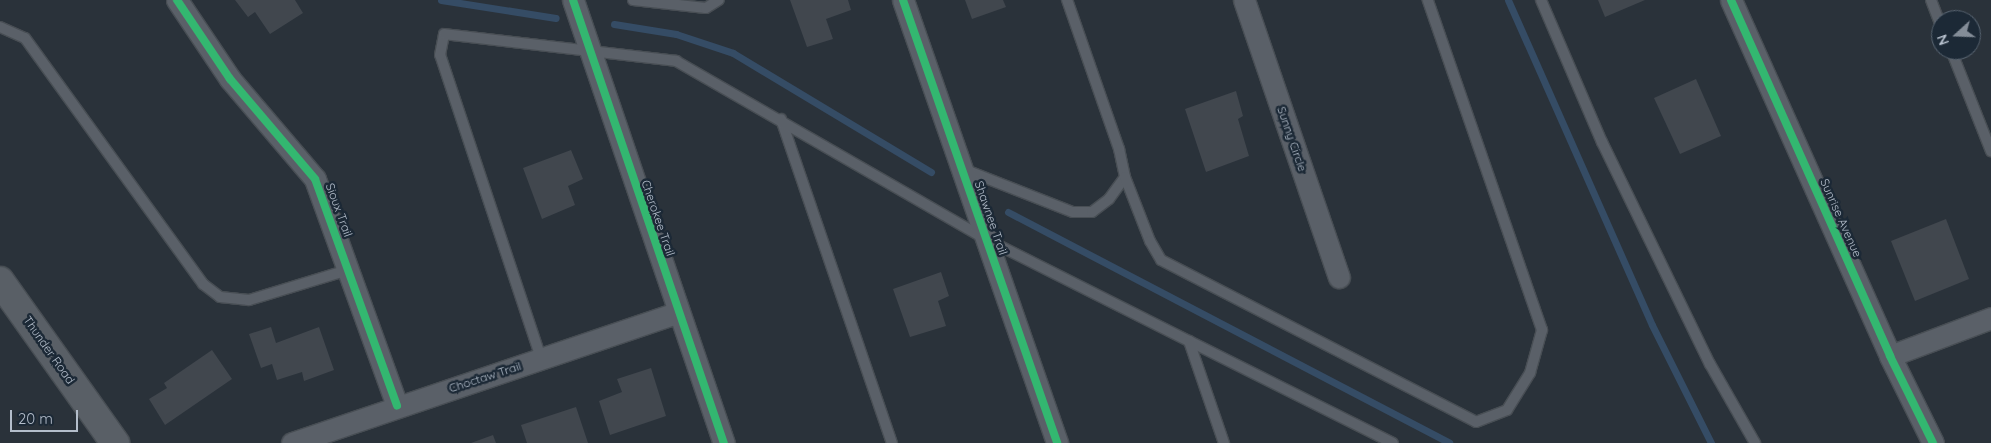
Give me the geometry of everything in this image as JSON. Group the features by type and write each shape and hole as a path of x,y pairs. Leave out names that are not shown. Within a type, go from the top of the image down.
{"street":[{"name":"Sioux Trail","path":"177,0 230,79 316,179 397,406"},
{"name":"Cherokee Trail","path":"573,0 724,443"},
{"name":"Shawnee Trail","path":"903,0 1057,443"},
{"name":"Sunny Circle","path":"1244,0 1339,277"},
{"name":"Sunrise Avenue","path":"1731,0 1890,356 1932,443"},
{"name":"Thunder Road","path":"0,281 116,443"},
{"name":"Choctaw Trail","path":"301,442 397,406 678,312"},
{"path":"1890,356 1991,318"}],"lane":[{"path":"634,0 706,8 719,0"},
{"path":"1068,0 1119,149 1125,177 1150,241 1161,260 1476,422 1507,410 1530,373 1542,330 1428,0"},
{"path":"1541,0 1607,150 1710,364 1754,443"},
{"path":"0,28 25,38 203,284 220,297 250,300 348,270"},
{"path":"541,358 440,55 444,34 676,61 781,119 986,239 1393,443"},
{"path":"1955,60 1991,151"},
{"path":"781,119 892,443"},
{"path":"962,169 1073,212 1092,212 1109,199 1125,177"},
{"path":"1189,341 1224,443"}],"building":[{"path":"235,0 295,0 303,13 270,34 255,12 248,17"},
{"path":"790,0 848,0 851,10 826,19 833,39 807,47"},
{"path":"965,0 1003,0 1006,7 972,19"},
{"path":"1598,0 1645,0 1605,17"},
{"path":"1696,79 1721,136 1680,154 1654,98"},
{"path":"1236,91 1243,116 1238,119 1249,156 1206,172 1185,109"},
{"path":"571,150 583,179 568,186 575,205 542,219 523,168"},
{"path":"1946,219 1969,279 1915,301 1891,241"},
{"path":"941,272 949,296 938,301 946,326 910,337 893,289"},
{"path":"271,327 276,343 319,327 334,370 304,381 302,372 277,380 272,364 261,368 249,334"},
{"path":"212,350 232,379 165,425 149,399 167,388 164,383"},
{"path":"651,368 666,416 610,435 599,401 622,392 617,379"},
{"path":"576,407 588,443 527,443 521,425"},
{"path":"493,435 496,443 471,443"}],"waterway":[{"path":"441,0 556,18"},
{"path":"1508,0 1652,325 1711,443"},
{"path":"614,24 676,34 733,53 931,172"},
{"path":"1008,212 1449,443"}],"cycle path":[{"path":"177,0 230,79 315,179 397,406"},
{"path":"573,0 724,443"},
{"path":"903,0 1057,443"},
{"path":"1731,0 1890,356 1933,443"}]}
